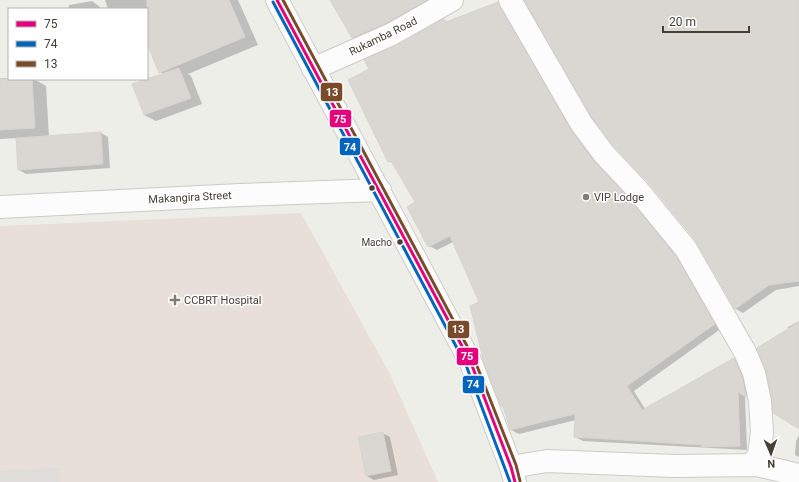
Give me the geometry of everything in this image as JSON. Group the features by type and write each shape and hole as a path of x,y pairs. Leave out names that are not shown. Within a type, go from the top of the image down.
{"street":[{"path":"277,0 380,190 471,363 513,474 547,461 674,466 757,466 799,475"},
{"name":"Rukamba Road","path":"313,68 392,34 452,0"},
{"path":"510,0 581,123 604,154 636,188 686,249 745,352 754,373 760,401 762,432 759,455 754,461 757,466"},
{"name":"Makangira Street","path":"0,207 240,195 380,190"}],"shaded area":[{"name":"CCBRT Hospital","path":"301,213 390,374 438,482 0,482 0,226"},
{"path":"60,468 60,482 0,482 0,471"}],"building":[{"path":"147,0 229,0 245,37 159,73 148,46"},
{"path":"330,0 427,0 386,23 352,38"},
{"path":"524,0 799,0 799,281 769,285 735,309 696,241 646,180 614,146 591,116"},
{"path":"498,2 571,130 594,161 627,196 676,256 715,324 627,386 642,410 734,358 742,377 746,397 738,392 740,446 702,447 702,445 574,437 575,414 510,430 503,406 501,406 484,363 470,306 479,302 450,236 428,247 407,207 415,202 391,161 388,162 348,80 369,69 364,60 398,45 444,19 446,22"},
{"path":"179,68 191,98 144,115 132,84 148,80 148,79"},
{"path":"0,79 32,80 35,128 0,130"},
{"path":"101,132 103,164 18,170 16,138"},
{"path":"799,322 799,429 773,413 766,370 757,348"},
{"path":"383,432 391,471 366,476 358,437"}],"transit line":[{"name":"75","path":"277,0 471,363 511,467 515,482"},
{"name":"13","path":"283,0 475,361 516,465 520,481"},
{"name":"74","path":"273,2 466,365 510,482"}],"place":[{"name":"VIP Lodge","path":"586,197"},
{"name":"Macho","path":"400,242"},
{"name":"CCBRT Hospital","path":"175,300"}]}
